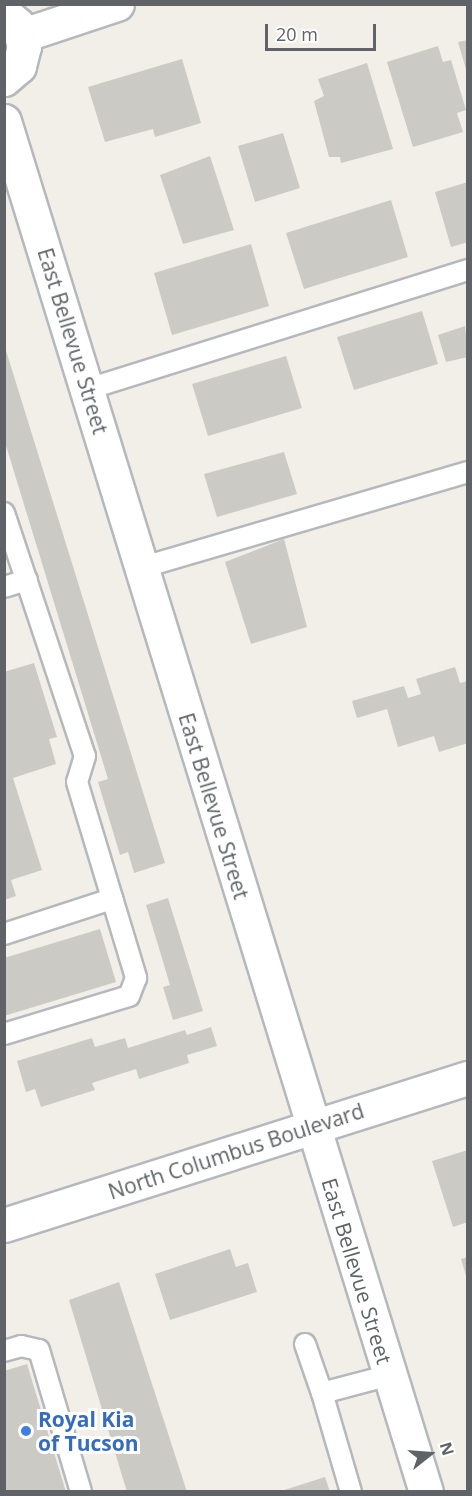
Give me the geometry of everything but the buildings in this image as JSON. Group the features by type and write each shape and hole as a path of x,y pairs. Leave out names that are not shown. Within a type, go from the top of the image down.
{"street":[{"path":"4,79 23,56 14,24 117,4"},
{"name":"East Bellevue Street","path":"4,121 426,1491"},
{"name":"North Columbus Boulevard","path":"4,1225 468,1078"}],"lane":[{"path":"88,389 468,270"},
{"path":"140,568 468,472"},
{"path":"4,513 85,756 77,782 136,978 129,996 4,1034"},
{"path":"4,587 27,580"},
{"path":"4,934 112,900"},
{"path":"305,1344 351,1491"},
{"path":"4,1351 21,1346 39,1350 81,1491"},
{"path":"322,1394 390,1374"}],"place":[{"name":"Royal Kia of Tucson","path":"26,1431"}]}
